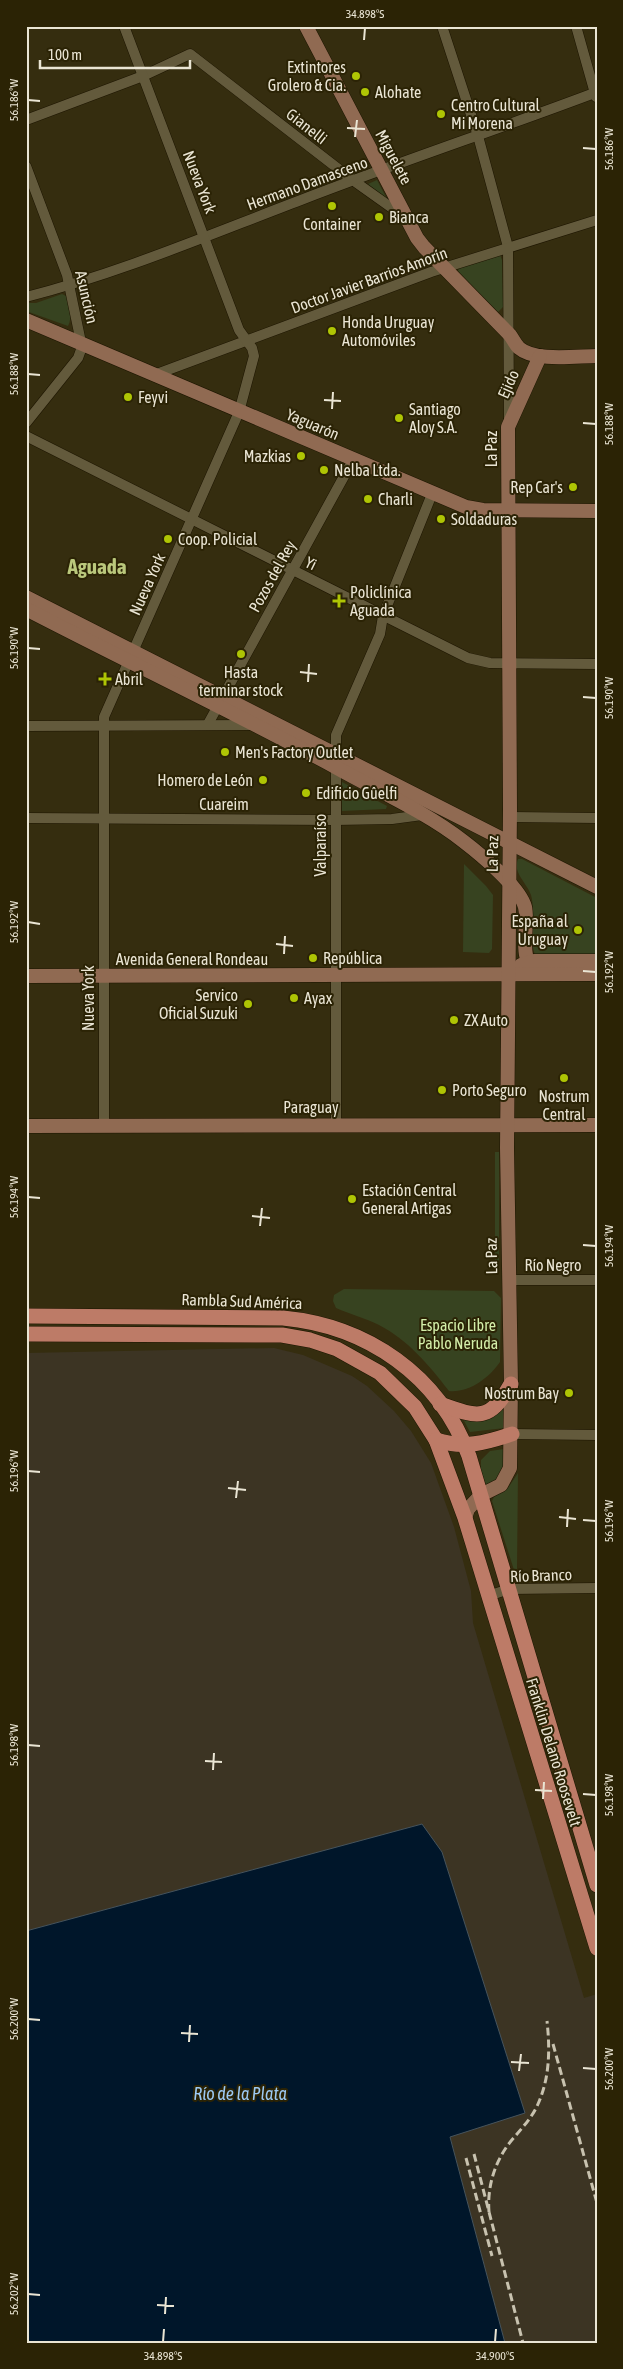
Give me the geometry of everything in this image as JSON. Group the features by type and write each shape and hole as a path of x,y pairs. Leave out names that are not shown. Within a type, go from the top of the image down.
{"main road":[{"name":"Rambla Sud América","path":"26,1316 283,1318 310,1320 348,1332 392,1355 415,1375 440,1404 465,1445 509,1589"},
{"name":"Rambla Sud América","path":"26,1334 282,1335 310,1340 360,1360 380,1373 415,1407 436,1440 465,1518 488,1596"},
{"path":"440,1404 464,1414 484,1413 493,1410 512,1384"},
{"path":"436,1440 452,1445 465,1445 512,1434"},
{"name":"Franklin Delano Roosevelt","path":"509,1589 597,1885"},
{"name":"Franklin Delano Roosevelt","path":"488,1596 597,1948"}],"street":[{"name":"Nueva York","path":"104,1126 103,726 105,711 193,519 239,412 254,356 248,342 239,330 124,26"},
{"name":"Miguelete","path":"306,26 417,238 510,335"},
{"name":"La Paz","path":"442,26 478,136 508,246 510,335 508,427 510,841 507,974 507,1124 512,1434 510,1468 506,1478 501,1485 481,1495 468,1508 465,1518"},
{"path":"576,26 596,94"},
{"name":"Gianelli","path":"143,76 190,54 354,181 407,219"},
{"path":"26,120 143,76"},
{"name":"Hermano Damasceno","path":"26,297 70,285 205,238 354,181 596,94"},
{"name":"Asunción","path":"26,166 70,285 82,343 80,356 26,423"},
{"name":"Doctor Javier Barrios Amorín","path":"154,375 248,342 444,267 597,220"},
{"name":"Yaguarón","path":"26,320 466,507 482,510 597,511"},
{"name":"Ejido","path":"510,335 518,347 527,353 540,356 597,356"},
{"name":"Ejido","path":"508,427 540,356"},
{"name":"Yi","path":"26,436 468,658 490,663 509,664 597,664"},
{"name":"Pozos del Rey","path":"208,724 353,460"},
{"name":"Valparaíso","path":"336,1124 335,761 337,729 380,634 383,616 432,494"},
{"path":"26,597 131,656 335,761 464,842 508,882"},
{"path":"26,609 131,656"},
{"path":"221,702 254,725 510,841 597,887"},
{"path":"26,726 254,725"},
{"name":"Cuareim","path":"26,818 335,820 392,819 422,815"},
{"path":"510,817 597,818"},
{"name":"La Paz","path":"508,882 525,906 527,962"},
{"path":"507,974 527,962 597,961"},
{"path":"527,962 532,968 542,973"},
{"name":"Avenida General Rondeau","path":"26,976 597,974"},
{"name":"Paraguay","path":"26,1126 597,1125"},
{"name":"Río Negro","path":"509,1280 597,1280"},
{"path":"512,1434 597,1435"},
{"name":"Río Branco","path":"488,1596 509,1589 597,1588"}],"shaded area":[{"path":"274,1348 303,1355 352,1376 367,1386 394,1411 411,1431 431,1463 454,1527 471,1591 473,1623 584,1998 597,1994 597,2343 505,2343 450,2136 524,2113 442,1852 422,1824 26,1931 26,1353"}],"green space":[{"path":"377,180 387,199 368,184"},
{"path":"500,255 502,260 503,307 498,312 458,271 459,268"},
{"path":"62,294 66,296 69,307 70,319 68,326 26,311 26,303 36,303"},
{"path":"342,782 387,806 386,809 342,811"},
{"path":"518,859 522,859 597,898 597,957 535,955 533,948 531,895 518,873"},
{"path":"464,864 493,895 492,949 489,953 463,952"},
{"path":"495,1152 499,1152 499,1261 495,1261"},
{"name":"Espacio Libre Pablo Neruda","path":"344,1289 494,1291 501,1298 500,1362 490,1374 471,1387 464,1390 449,1391 426,1363 390,1331 336,1308 333,1301 334,1295"},
{"path":"506,1403 505,1428 470,1432 463,1419 482,1420 492,1416"},
{"path":"504,1449 504,1467 502,1472 497,1479 486,1485 481,1470 481,1460 490,1451"},
{"path":"518,1473 517,1569 514,1570 492,1501 494,1497 508,1488"}],"water":[{"name":"Río de la Plata","path":"422,1824 442,1852 525,2113 450,2137 505,2343 26,2343 26,1931"}],"railway":[{"path":"489,2212 489,2193 496,2165 505,2149 533,2114 542,2094 548,2063 547,2021"},
{"path":"553,2044 597,2203"},
{"path":"474,2154 523,2343"},
{"path":"466,2158 492,2256"}],"place":[{"name":"Extintores Grolero & Cia.","path":"356,76"},
{"name":"Alohate","path":"365,92"},
{"name":"Centro Cultural Mi Morena","path":"441,114"},
{"name":"Container","path":"332,206"},
{"name":"Bianca","path":"379,217"},
{"name":"Honda Uruguay Automóviles","path":"332,331"},
{"name":"Feyvi","path":"128,397"},
{"name":"Santiago Aloy S.A.","path":"399,418"},
{"name":"Mazkias","path":"301,456"},
{"name":"Nelba Ltda.","path":"324,470"},
{"name":"Rep Car's","path":"573,487"},
{"name":"Charli","path":"368,499"},
{"name":"Soldaduras","path":"441,519"},
{"name":"Coop. Policial","path":"168,539"},
{"name":"Policlínica Aguada","path":"339,601"},
{"name":"Hasta terminar stock","path":"241,654"},
{"name":"Abril","path":"105,679"},
{"name":"Men's Factory Outlet","path":"225,752"},
{"name":"Homero de León","path":"263,780"},
{"name":"Edificio Gûelfi","path":"306,793"},
{"name":"España al Uruguay","path":"578,930"},
{"name":"República","path":"313,958"},
{"name":"Ayax","path":"294,998"},
{"name":"Servico Oficial Suzuki","path":"248,1004"},
{"name":"ZX Auto","path":"454,1020"},
{"name":"Nostrum Central","path":"564,1078"},
{"name":"Porto Seguro","path":"442,1090"},
{"name":"Estación Central General Artigas","path":"352,1199"},
{"name":"Nostrum Bay","path":"569,1393"}],"district":[{"name":"Aguada","path":"97,567"}]}
